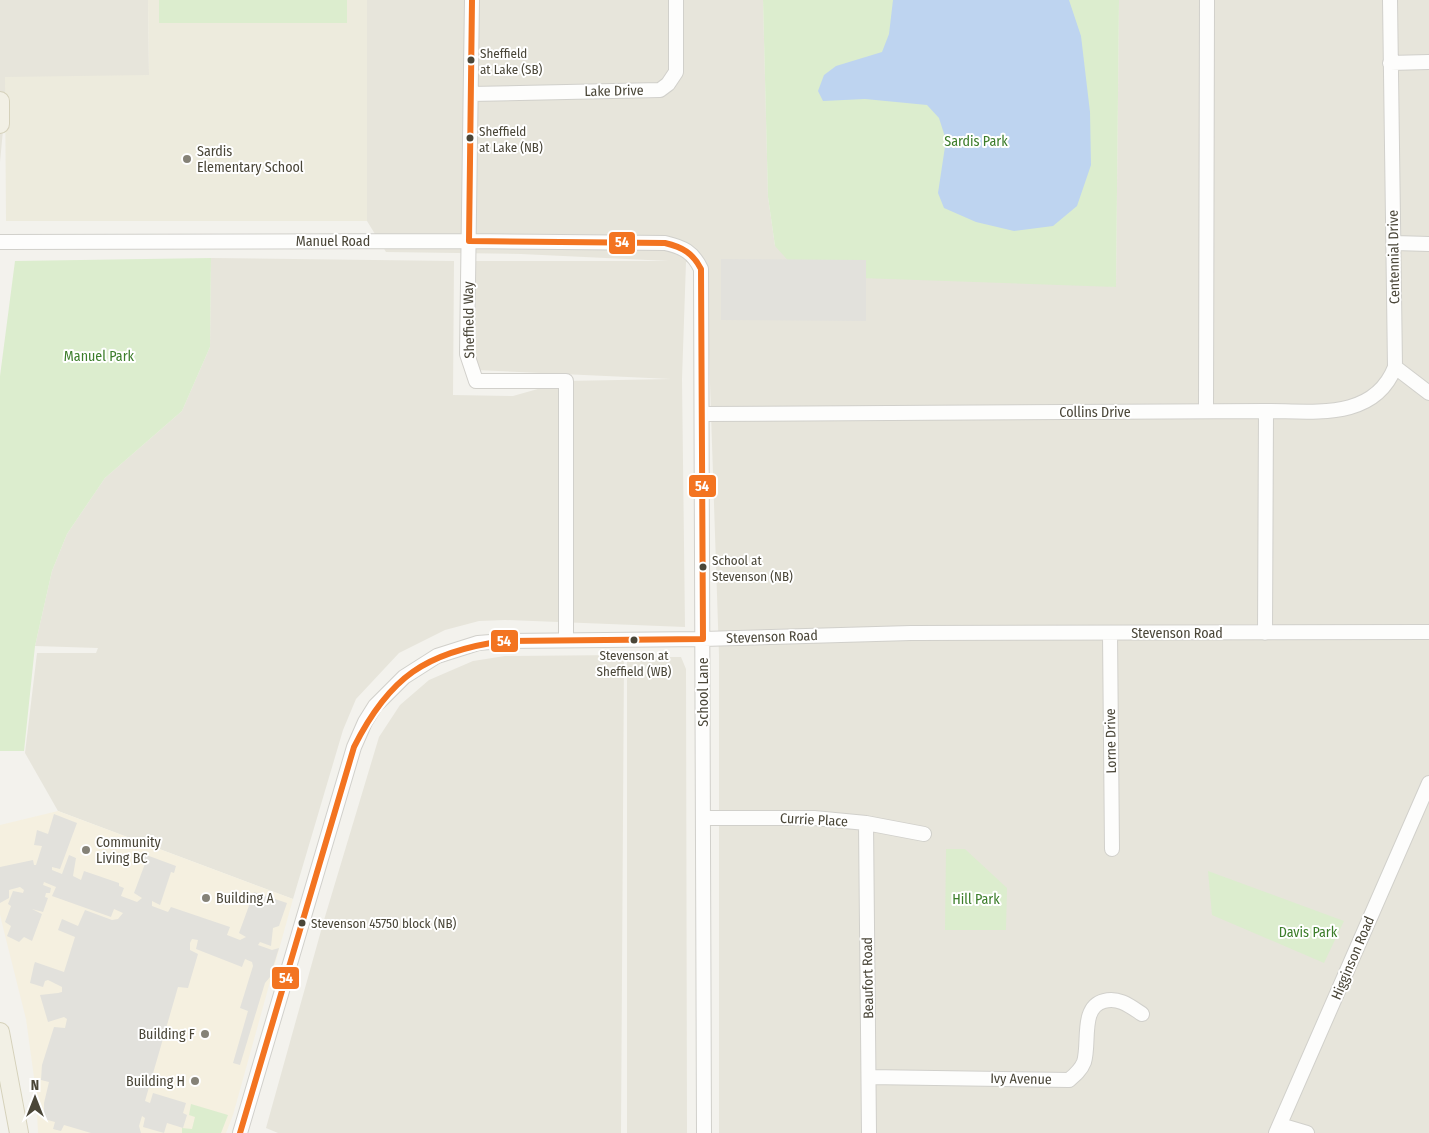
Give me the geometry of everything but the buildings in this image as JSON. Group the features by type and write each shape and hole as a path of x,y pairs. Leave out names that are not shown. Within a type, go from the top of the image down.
{"main road":[{"path":"0,101 0,124"},
{"path":"0,1032 19,1133"}],"street":[{"name":"Sheffield Way","path":"472,0 467,354 476,381 566,381 566,640"},
{"name":"Lake Drive","path":"471,94 660,90 668,84 676,72 676,0"},
{"path":"1206,411 1207,0"},
{"name":"Centennial Drive","path":"1390,0 1395,243 1395,368"},
{"path":"1390,63 1429,62"},
{"name":"Manuel Road","path":"0,242 469,241 665,243"},
{"name":"School Lane","path":"665,243 689,251 701,269 704,1133"},
{"path":"1395,243 1429,244"},
{"path":"1265,633 1266,411 1335,411 1365,403 1389,382 1395,368 1429,393"},
{"name":"Collins Drive","path":"702,414 1266,411"},
{"name":"Stevenson Road","path":"240,1133 354,746 364,722 375,706 404,677 438,656 478,643 566,640 703,639 911,633 1429,632"},
{"name":"Lorne Drive","path":"1110,633 1112,849"},
{"name":"Higginson Road","path":"1278,1129 1429,783"},
{"name":"Currie Place","path":"704,818 814,818 866,823 924,834"},
{"name":"Beaufort Road","path":"866,823 869,1133"},
{"name":"Ivy Avenue","path":"869,1077 1069,1080 1079,1071 1084,1062 1090,1012 1095,1004 1106,1000 1124,1001 1142,1014"},
{"path":"1278,1129 1307,1133"}],"shaded area":[{"path":"0,0 148,0 149,75 6,98 0,162"},
{"name":"Sardis Elementary School","path":"148,0 367,0 367,221 6,221 5,77 149,75"},
{"path":"367,0 763,0 768,197 775,246 1116,287 1119,0 1429,0 1429,1133 719,1133 719,655 706,263 686,262 682,379 685,627 505,620 479,621 445,630 399,653 356,699 343,730 293,899 58,811 25,753 37,653 96,653 98,648 35,646 52,571 67,534 105,478 182,411 210,347 211,258 454,261 453,395 513,396 566,381 671,379 476,370 476,261 669,261 521,254 386,252 367,221"},
{"path":"721,259 866,260 866,321 721,320"},
{"path":"624,655 621,1133 278,1133 266,1128 324,920 379,737 400,705 429,680 473,661 505,656"},
{"path":"627,657 681,657 686,669 687,1133 627,1133"},
{"path":"58,811 293,899 233,1115 226,1133 38,1133 36,1092 26,1019 0,915 0,825"},
{"path":"54,814 77,823 60,869 52,867 52,870 62,874 69,855 76,858 73,876 81,880 84,871 119,883 119,886 124,888 121,896 137,902 142,898 134,893 146,861 140,857 141,853 176,866 174,873 171,872 160,905 152,901 152,906 168,912 171,907 230,927 227,935 240,940 246,937 239,933 254,892 287,903 279,926 273,928 271,946 260,942 258,945 272,950 279,948 270,977 265,983 240,1065 233,1063 248,1011 240,1008 253,966 252,962 245,959 242,967 196,949 198,940 192,939 190,943 190,950 198,954 188,988 178,987 145,1101 150,1103 153,1093 186,1103 183,1113 187,1115 183,1128 167,1123 164,1133 143,1127 145,1118 142,1116 139,1126 141,1133 91,1133 64,1125 61,1131 53,1129 55,1122 44,1119 44,1103 49,1082 41,1080 42,1065 54,1027 65,1028 67,1019 64,1017 48,1022 40,995 62,992 62,987 48,980 45,981 43,987 30,983 35,962 64,972 75,937 58,930 62,919 78,926 85,910 112,920 118,919 123,913 114,909 111,917 52,896 56,887 44,882 43,885 51,888 50,893 46,893 45,897 48,898 43,912 32,909 42,914 32,941 24,937 19,942 7,936 11,926 5,922 11,906 8,904 13,891 23,893 24,890 20,887 9,890 9,898 0,903 0,867 33,860 34,865 36,865 42,846 34,845 37,830 48,834"}],"green space":[{"path":"159,0 347,0 347,23 159,23"},
{"name":"Sardis Park","path":"763,0 1119,0 1116,287 802,276 775,246 768,197"},
{"name":"Manuel Park","path":"211,258 210,347 182,411 105,478 67,534 52,571 35,646 24,751 0,751 0,376 15,261"},
{"name":"Hill Park","path":"946,849 965,849 1007,888 1006,930 945,930"},
{"name":"Davis Park","path":"1208,871 1344,921 1324,963 1212,915"},
{"path":"191,1104 228,1115 221,1133 182,1133 182,1128 192,1129 195,1117 189,1115"}],"water":[{"path":"893,0 1069,0 1081,36 1090,112 1091,165 1077,206 1053,226 1014,231 976,222 944,208 938,193 946,140 939,118 927,105 865,99 823,101 818,91 824,75 836,66 882,52 889,34"}],"transit line":[{"name":"54","path":"469,241 472,0"},
{"name":"54","path":"469,241 665,243 686,252 698,263 701,269 703,639"},
{"name":"54","path":"240,1133 354,747 381,702 413,672 431,661 452,652 476,646 503,641 703,639"}],"place":[{"name":"Sheffield at Lake (SB)","path":"471,60"},
{"name":"Sheffield at Lake (NB)","path":"470,138"},
{"name":"Sardis Elementary School","path":"187,159"},
{"name":"School at Stevenson (NB)","path":"703,567"},
{"name":"Stevenson at Sheffield (WB)","path":"634,640"},
{"name":"Community Living BC","path":"86,850"},
{"name":"Building A","path":"206,898"},
{"name":"Stevenson 45750 block (NB)","path":"302,923"},
{"name":"Building F","path":"205,1034"},
{"name":"Building H","path":"195,1081"}]}
